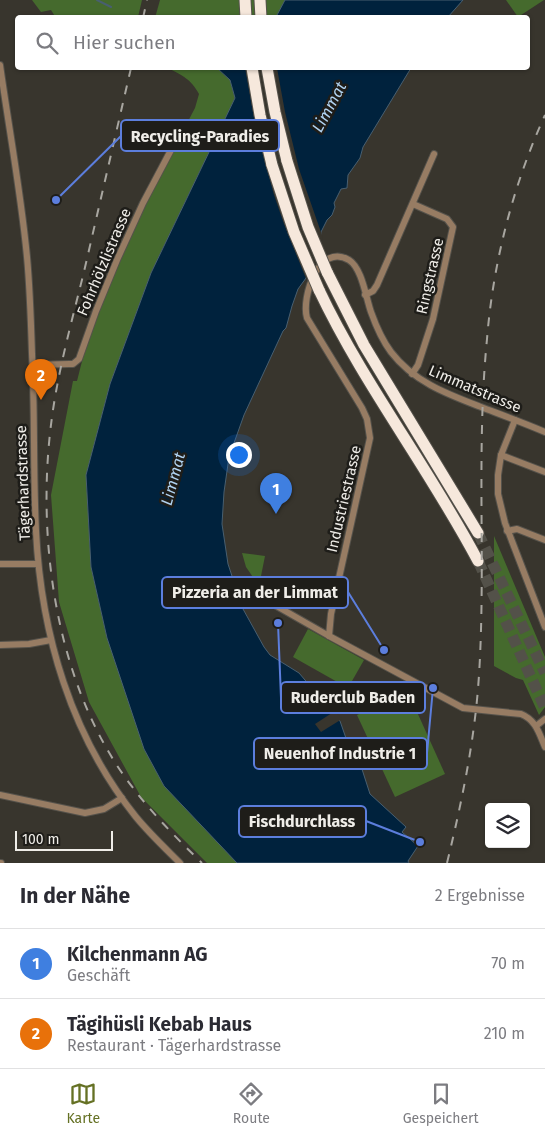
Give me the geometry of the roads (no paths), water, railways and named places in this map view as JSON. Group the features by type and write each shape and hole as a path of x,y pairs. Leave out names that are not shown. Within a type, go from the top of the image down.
{"highway":[{"path":"245,0 246,15"},
{"path":"260,0 261,15"},
{"path":"252,70 260,115 277,182 294,232 319,290 352,353 443,499 478,561"},
{"path":"267,70 278,128 292,178 322,269 364,346 478,533"}],"street":[{"name":"Tägerhardstrasse","path":"0,65 27,259 33,365 35,512 38,564 51,640 58,669 77,720 94,754 122,798 155,839 180,863"},
{"name":"Fohrhölzlistrasse","path":"33,365 73,364 79,359 117,260 143,203 179,135"},
{"path":"366,295 375,290 434,154"},
{"name":"Ringstrasse","path":"412,374 418,365 434,319 453,227 447,219 413,204"},
{"name":"Limmatstrasse","path":"322,269 335,257 342,257 348,260 357,270 371,313 384,342 396,359 412,374 440,391 545,432"},
{"name":"Industriestrasse","path":"322,269 305,301 307,318 362,408 370,428 370,438 331,614 329,636"},
{"path":"516,420 501,455 498,494 508,531 542,610 545,627"},
{"path":"501,455 545,472"},
{"path":"508,531 517,529 545,540"},
{"path":"0,564 38,564"},
{"path":"261,593 273,604 329,636 463,708 521,714 528,717 536,726 545,747"},
{"path":"0,645 30,644 51,640"},
{"path":"536,726 545,719"},
{"path":"0,795 85,813 104,810 122,798"}],"water":[{"path":"285,0 463,0 450,15 277,15"},
{"name":"Limmat","path":"219,70 410,70 363,147 360,158 348,175 347,188 341,189 334,203 335,207 321,232 321,241 306,278 298,289 286,328 244,415 229,457 222,524 228,564 243,609 270,655 299,673 340,721 357,764 360,763 370,794 406,827 402,832 418,846 408,861 409,863 237,863 164,786 144,749 107,638 91,567 86,475 110,384 151,273 235,98 230,80"}],"waterway":[{"path":"97,0 111,7"}],"tunnel":[{"path":"478,533 545,673"},
{"path":"478,561 545,708"}],"railway":[{"path":"144,15 147,0"},
{"path":"131,70 55,398 48,461 49,554 55,600 65,646 79,690 97,731 120,770 139,795 169,830 202,863"},
{"path":"447,863 467,770 479,675 482,591 482,423 490,310 506,225 523,169 545,115"}],"place":[{"name":"Recycling-Paradies","path":"56,200"},
{"name":"Tägihüsli Kebab Haus","path":"41,400"},
{"name":"Kilchenmann AG","path":"276,514"},
{"name":"Ruderclub Baden","path":"278,623"},
{"name":"Pizzeria an der Limmat","path":"384,650"},
{"name":"Neuenhof Industrie 1","path":"433,688"},
{"name":"Fischdurchlass","path":"420,842"}]}
